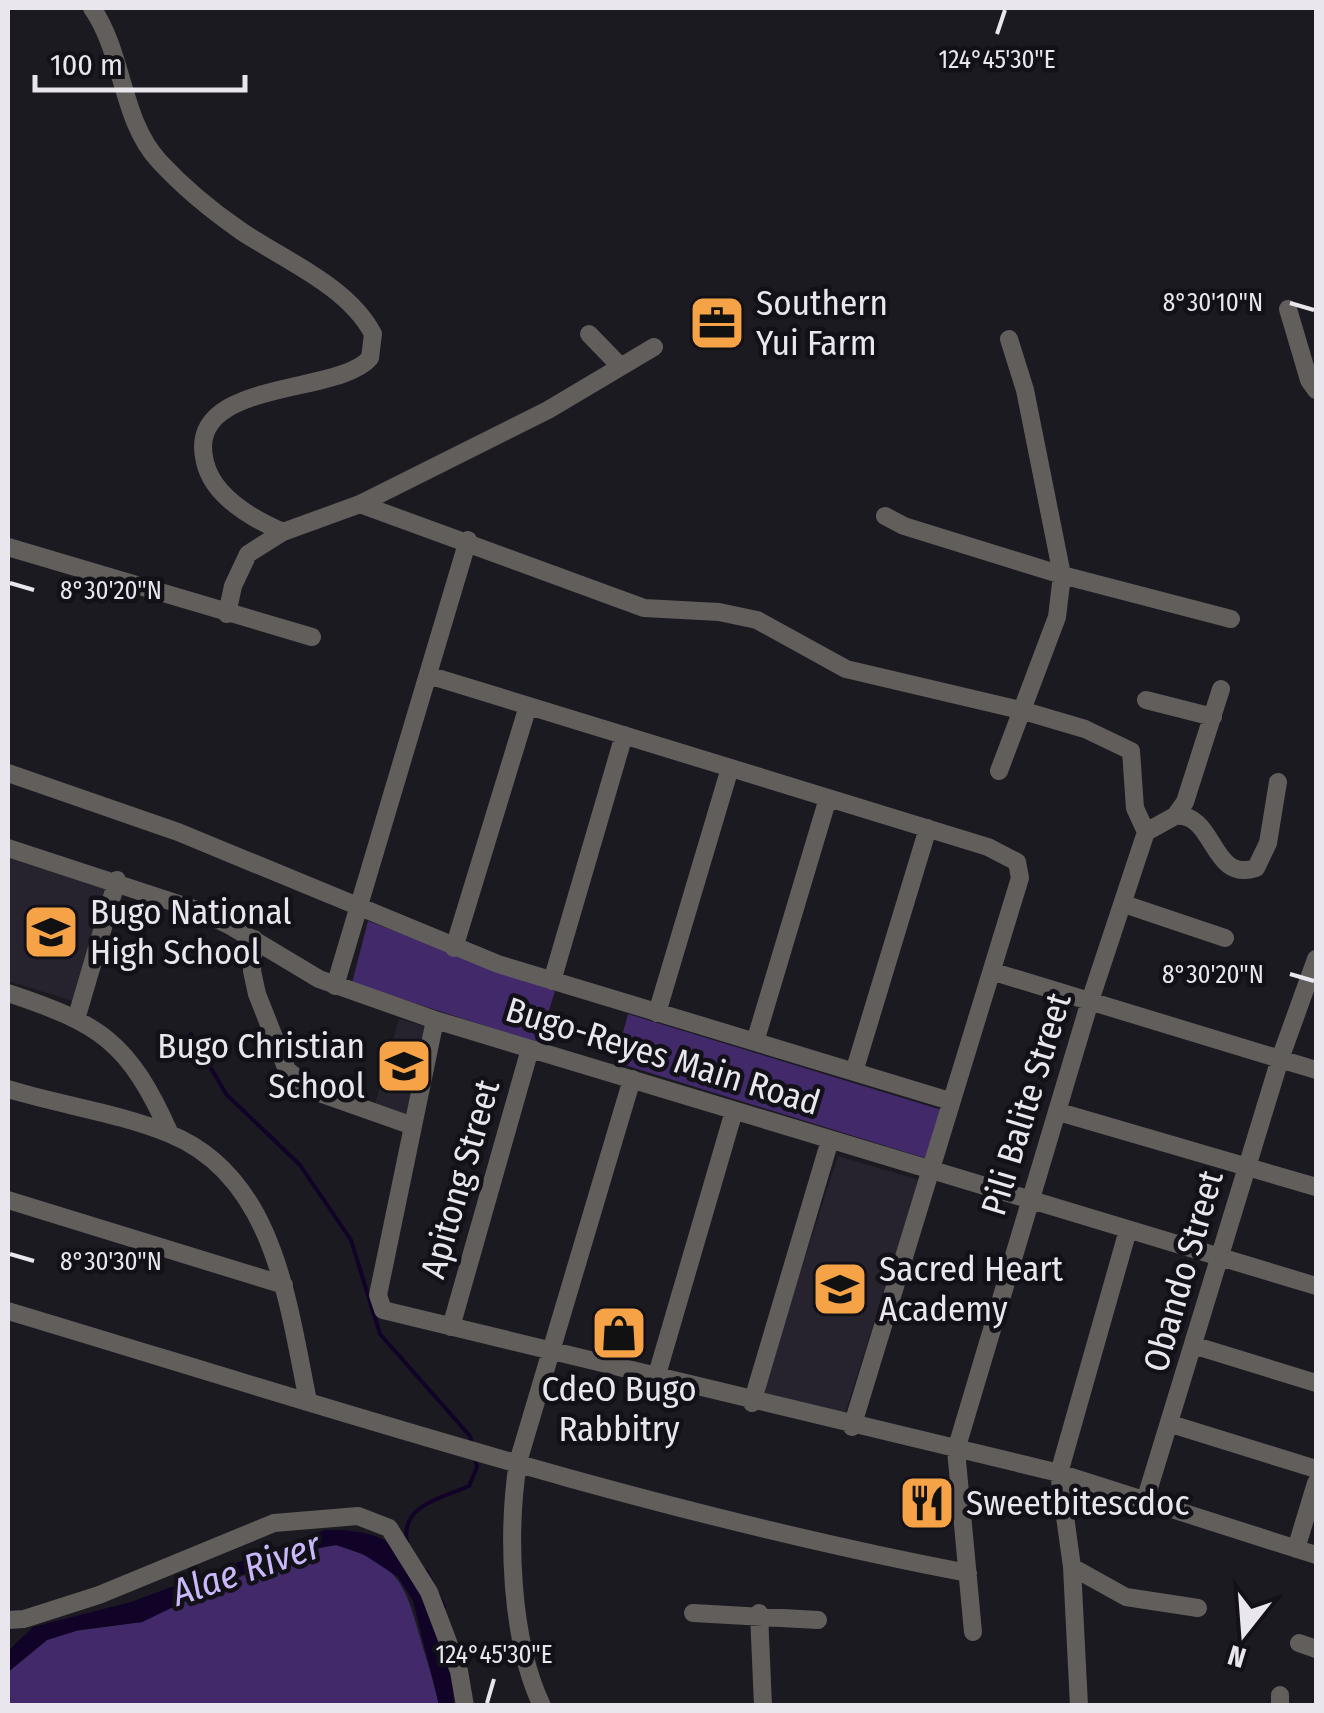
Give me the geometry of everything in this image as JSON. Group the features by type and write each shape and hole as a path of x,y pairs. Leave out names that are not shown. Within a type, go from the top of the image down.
{"street":[{"path":"92,8 109,36 139,130 156,158 237,228 354,308 373,334 370,358 352,373 260,394 218,416 208,430 203,448 211,478 252,518 283,532"},
{"path":"1288,309 1309,380 1316,390"},
{"path":"589,334 619,366"},
{"path":"998,771 1057,616 1062,576 1025,390 1010,339"},
{"path":"227,614 233,586 248,554 283,532 360,504 548,410 654,347"},
{"path":"360,504 468,540 644,608 719,612 757,620 846,669 1024,710 1113,740 1132,751 1134,808 1146,832 1175,816 1188,815 1199,821 1224,862 1246,871 1262,859 1278,782"},
{"path":"885,516 904,526 1062,576 1231,618"},
{"path":"335,986 468,540"},
{"path":"8,547 312,637"},
{"path":"428,676 1000,851 1021,871 994,972 950,1101 852,1426"},
{"path":"1175,816 1194,780 1221,689"},
{"path":"1146,700 1214,717"},
{"path":"454,948 528,706"},
{"path":"552,981 624,735"},
{"path":"657,1013 730,768"},
{"path":"8,773 178,832 454,948 950,1101"},
{"path":"755,1042 828,798"},
{"path":"854,1072 928,828"},
{"name":"Pili Balite Street","path":"973,1632 956,1450 1090,1001 1146,832"},
{"name":"Bugo-Reyes Main Road","path":"8,848 117,880 197,910 254,939 298,969 335,986 435,1020 1316,1286"},
{"path":"77,1016 117,880"},
{"path":"1124,904 1225,938"},
{"path":"254,939 252,972 257,994 287,1070 312,1090 412,1126"},
{"name":"Obando Street","path":"1145,1501 1196,1346 1280,1059 1316,959"},
{"path":"994,972 1316,1070"},
{"path":"8,993 77,1016 114,1042 136,1068 170,1134"},
{"path":"435,1020 378,1303 390,1314 1058,1473 1316,1555"},
{"name":"Apitong Street","path":"451,1326 530,1049"},
{"path":"542,1706 527,1663 510,1549 510,1516 518,1462 632,1079"},
{"path":"8,1088 170,1134 208,1156 240,1187 262,1226 284,1285 308,1401"},
{"path":"656,1378 734,1111"},
{"path":"1059,1112 1316,1187"},
{"path":"752,1402 830,1140"},
{"path":"8,1200 284,1285"},
{"path":"1079,1706 1072,1567 1058,1473 1128,1230"},
{"path":"8,1311 485,1454 778,1530 968,1573"},
{"path":"1196,1346 1316,1383"},
{"path":"1171,1424 1316,1469"},
{"path":"1296,1548 1316,1483"},
{"path":"8,1620 24,1619 98,1595 274,1523 358,1516 389,1528 429,1592 460,1671 464,1706"},
{"path":"1072,1567 1126,1596 1198,1608"},
{"path":"694,1613 818,1620"},
{"path":"759,1614 764,1706"}],"shaded area":[{"name":"Bugo National High School","path":"8,857 109,882 73,1001 8,981"},
{"path":"368,921 555,991 539,1043 352,983"},
{"path":"628,1014 945,1111 931,1160 615,1062"},
{"name":"Bugo Christian School","path":"399,1019 432,1029 412,1116 375,1104"},
{"name":"Sacred Heart Academy","path":"838,1156 919,1180 843,1420 760,1397"},
{"path":"336,1545 373,1559 395,1576 409,1601 439,1706 8,1706 8,1672 47,1640 75,1631 142,1622 192,1596 306,1551"}],"water":[{"name":"Alae River","path":"325,1530 372,1535 388,1542 410,1565 444,1654 454,1705 439,1705 413,1601 398,1577 363,1554 336,1545 310,1549 238,1576 142,1622 79,1630 47,1640 8,1672 8,1651 33,1627 131,1602"}],"waterway":[{"path":"191,1034 226,1094 300,1165 351,1240 380,1334 470,1436 472,1444"},
{"path":"407,1543 406,1530 416,1512 469,1486 477,1467 475,1458"},
{"path":"426,1571 444,1607"}],"place":[{"name":"Southern Yui Farm","path":"717,323"},
{"name":"Bugo National High School","path":"51,932"},
{"name":"Bugo Christian School","path":"404,1066"},
{"name":"Sacred Heart Academy","path":"840,1289"},
{"name":"CdeO Bugo Rabbitry","path":"619,1333"},
{"name":"Sweetbitescdoc","path":"927,1503"}]}
